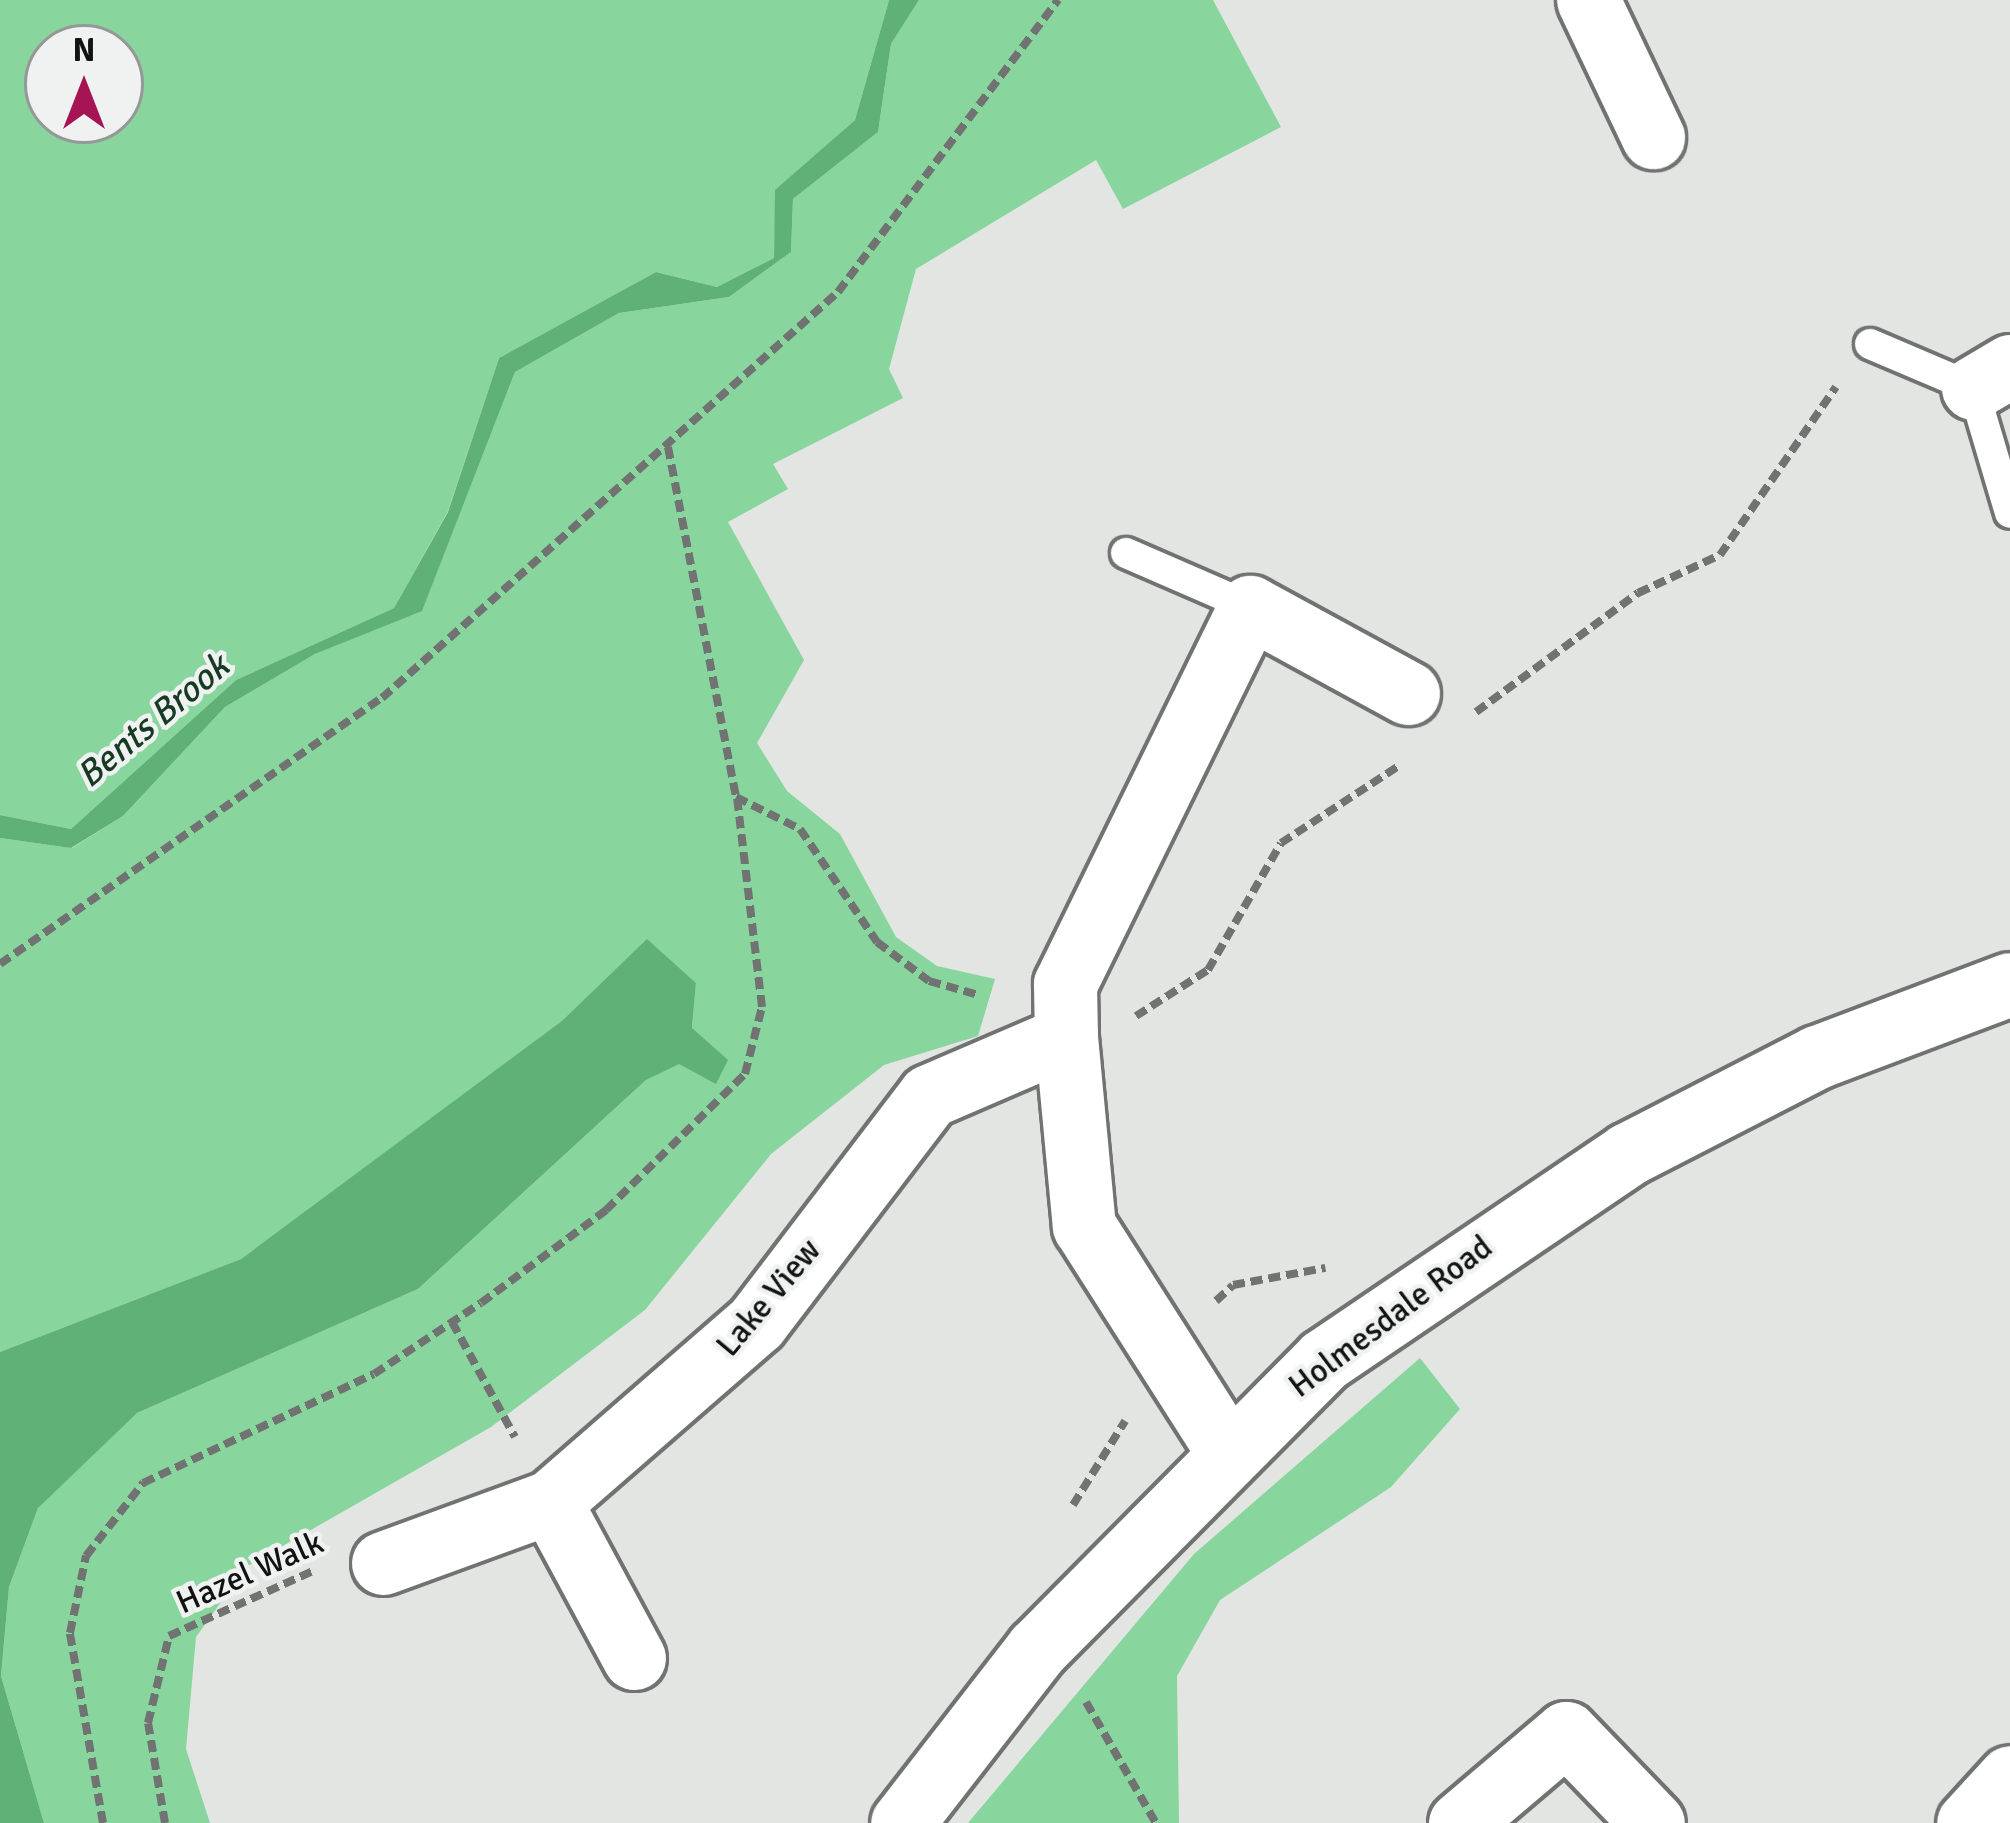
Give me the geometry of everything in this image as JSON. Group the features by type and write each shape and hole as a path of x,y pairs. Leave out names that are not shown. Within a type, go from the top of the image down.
{"street":[{"path":"1588,0 1653,137"},
{"path":"1228,1452 1084,1226 1065,984 1250,607 1434,708"},
{"name":"Holmesdale Road","path":"902,1823 1037,1649 1228,1452 1324,1360 1450,1264 1628,1154 1817,1058 2010,984"},
{"name":"Lake View","path":"550,1502 756,1323 929,1096 1066,1037"},
{"path":"383,1563 550,1502 634,1658"},
{"path":"1460,1823 1566,1733 1652,1823"},
{"path":"1967,1823 2010,1778"}],"lane":[{"path":"1870,344 1992,377 2010,513"},
{"path":"1126,554 1250,607"}],"path":[{"path":"0,964 382,698 668,447 838,292 1058,0"},
{"path":"1434,708 1638,593 1720,555 1870,344"},
{"path":"104,1823 70,1633 86,1556 143,1483 374,1374 452,1322 606,1210 745,1074 762,1007 736,797 668,447"},
{"path":"736,797 800,829 877,942 928,981 1066,1037 1168,1002 1208,970 1281,843 1407,760"},
{"path":"452,1322 550,1502"},
{"name":"Hazel Walk","path":"165,1823 148,1723 169,1636 374,1544 383,1563"},
{"path":"1037,1649 1070,1676 1156,1823"}],"shaded area":[{"path":"0,0 889,0 855,120 776,190 774,258 717,287 656,272 499,358 448,511 394,608 236,680 71,829 0,815"},
{"path":"889,0 919,0 891,44 878,132 793,199 791,252 729,297 619,313 515,372 422,611 315,654 225,707 123,816 71,848 0,838 0,815 71,829 236,680 394,608 448,512 499,358 656,272 717,287 774,258 775,190 855,120"},
{"path":"919,0 1213,0 1281,127 1123,209 1096,160 916,269 889,369 903,398 773,464 788,489 728,522 804,660 757,743 787,791 840,834 896,937 937,966 995,979 978,1036 884,1065 771,1154 645,1310 491,1427 246,1567 196,1637 186,1749 210,1823 44,1823 1,1676 9,1587 38,1508 86,1450 137,1413 418,1289 646,1080 702,1046 692,1028 696,983 647,940 563,1021 241,1259 0,1352 0,838 72,848 123,816 225,707 315,654 422,610 515,372 619,313 729,297 791,252 793,199 878,132 891,44"},
{"path":"647,939 696,983 692,1028 728,1060 716,1084 679,1064 646,1080 418,1289 137,1413 38,1508 9,1587 1,1676 44,1823 0,1823 0,1352 241,1259 562,1021"},
{"path":"1420,1358 1460,1409 1391,1487 1220,1600 1177,1676 1179,1823 968,1823 1194,1554"}],"water label":[{"name":"Bents Brook","path":"153,721"}]}
